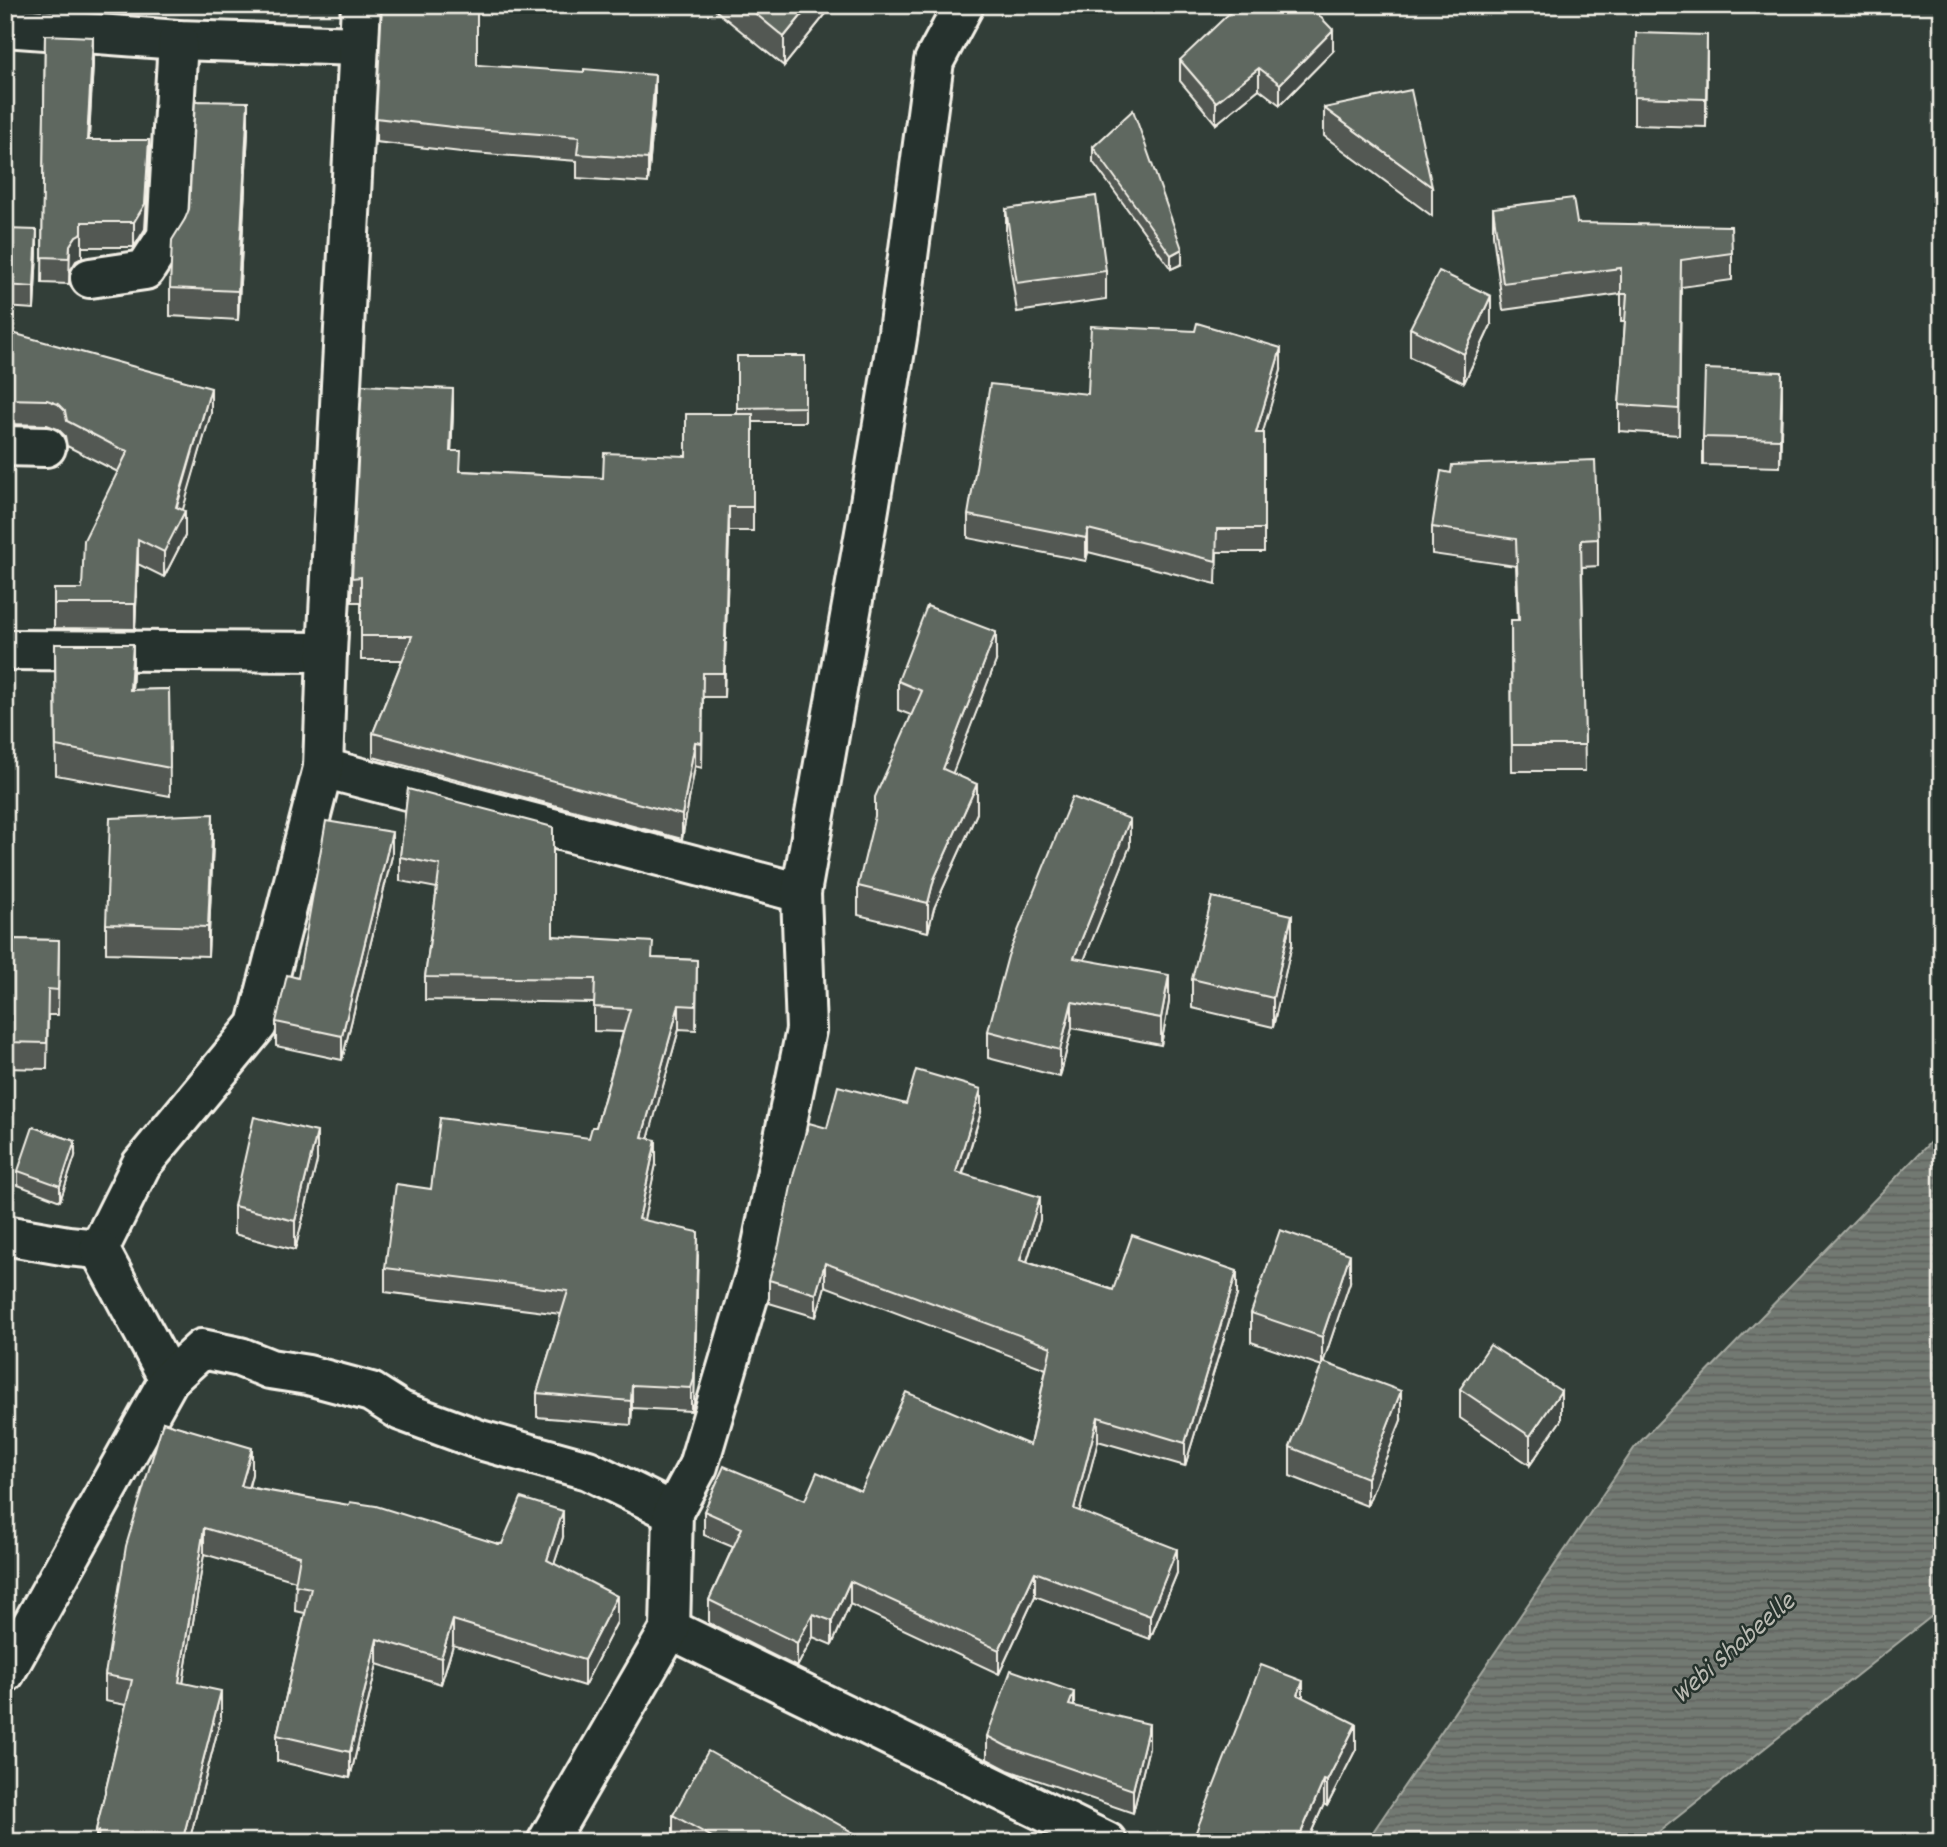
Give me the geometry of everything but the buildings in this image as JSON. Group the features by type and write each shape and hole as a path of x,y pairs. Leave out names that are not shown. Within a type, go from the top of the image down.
{"street":[{"path":"99,1249 141,1165 257,1025 323,768 361,5"},
{"path":"547,1842 670,1629 673,1512 698,1465 758,1264 806,1030 801,893 898,331 934,61 964,5"},
{"path":"5,27 178,40 359,46"},
{"path":"90,278 145,270 167,236 178,40"},
{"path":"5,446 46,447"},
{"path":"5,650 327,652"},
{"path":"323,768 801,893"},
{"path":"5,1235 99,1249"},
{"path":"99,1249 169,1379"},
{"path":"5,1673 169,1379 202,1349 240,1357 270,1369 308,1375 371,1392 401,1411 480,1440 588,1470 673,1512"},
{"path":"670,1629 1107,1842"}],"water":[{"name":"Webi Shabeelle","path":"1942,1130 1942,1608 1646,1842 1366,1842 1635,1447"}]}
